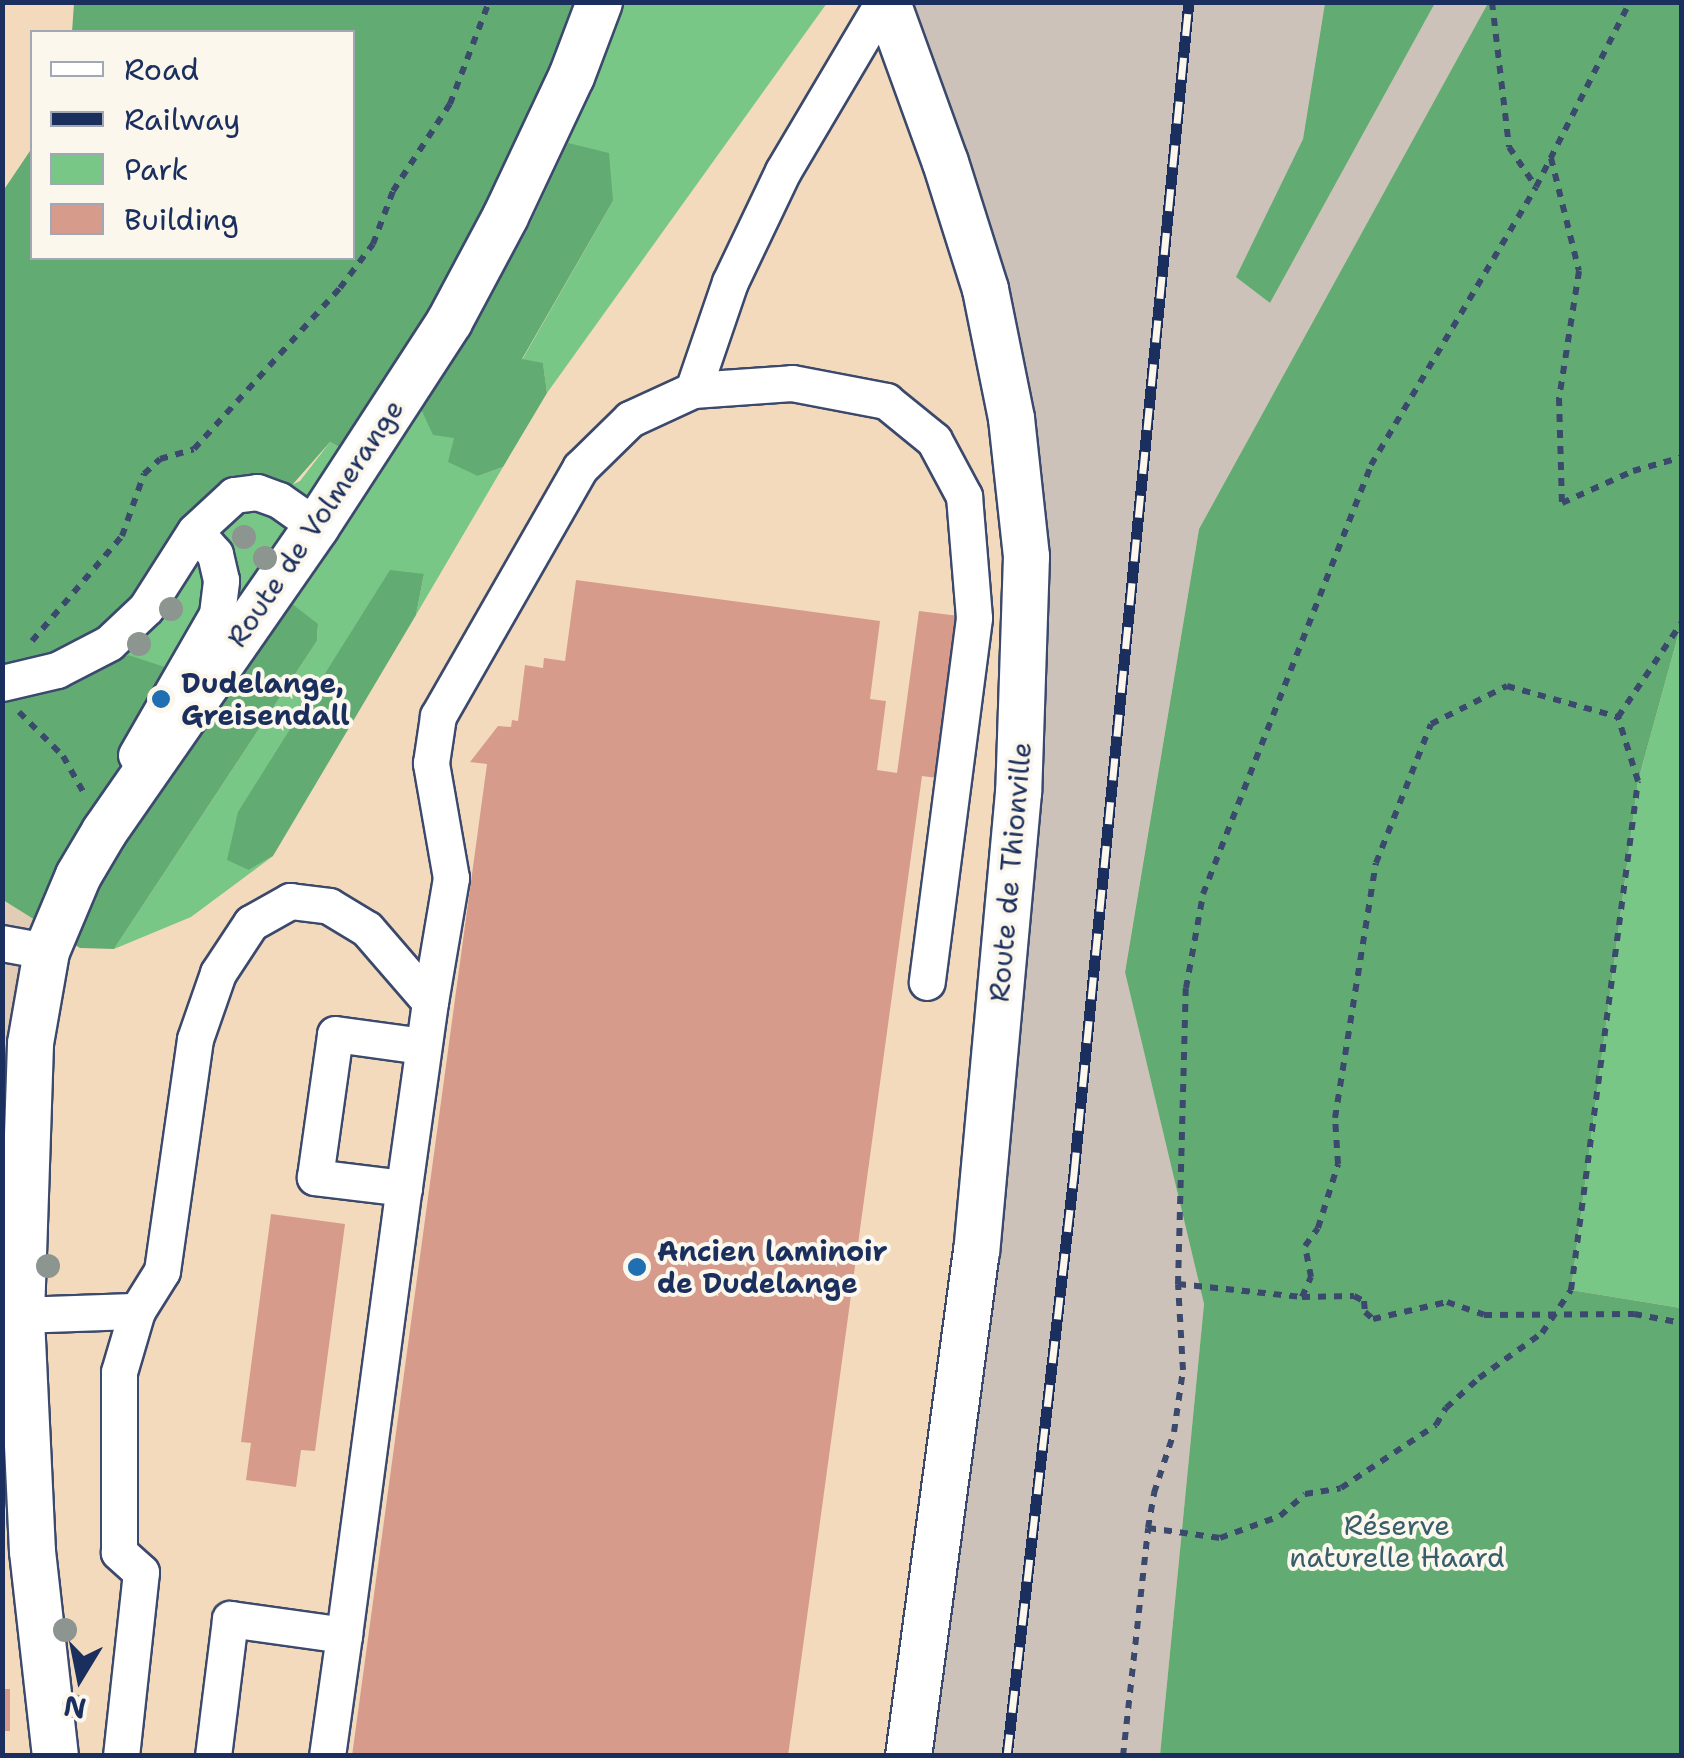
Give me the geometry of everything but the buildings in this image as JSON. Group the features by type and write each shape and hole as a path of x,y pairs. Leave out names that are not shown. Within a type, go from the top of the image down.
{"main road":[{"name":"Route de Volmerange","path":"55,1756 17,1548 21,1315 13,1242 30,1043 24,947 78,875 316,526 449,321 506,216 571,76 598,2"},
{"name":"Route de Thionville","path":"889,10 985,288 1011,418 1026,556 1018,792 976,1250 908,1756"}],"street":[{"path":"693,390 730,282 783,170 889,10"},
{"path":"328,1756 423,1046 451,878 432,763 438,716 580,468 630,419 693,390 792,383 886,402 934,440 964,496 974,618 927,982"},
{"path":"8,682 57,670 109,642 146,608 195,532 234,495 257,492 279,500 316,526"},
{"path":"109,825 142,739 217,614 221,580 215,554 195,532"},
{"path":"121,1756 142,1572 119,1552 119,1372 137,1311 162,1271 195,1039 218,973 251,923 290,900 329,906 367,929 430,1002"},
{"path":"404,1188 315,1176 335,1034 423,1046"},
{"path":"21,1315 137,1311"},
{"path":"213,1756 230,1619 344,1634"}],"path":[{"path":"109,825 63,756 24,721 8,682 15,665 23,649 75,596 122,536 144,474 160,458 194,449 273,364 372,244 394,190 450,104 489,2"},
{"path":"1492,2 1509,146 1536,187"},
{"path":"1123,1756 1148,1528 1154,1493 1174,1432 1182,1370 1178,1284 1186,988 1203,894 1371,465 1536,187 1630,2"},
{"path":"1551,158 1579,271 1559,398 1562,503 1633,472 1682,458"},
{"path":"1618,717 1682,622"},
{"path":"1302,1297 1310,1278 1306,1246 1318,1228 1338,1164 1335,1118 1376,863 1431,724 1507,686 1618,717"},
{"path":"1148,1528 1220,1538 1280,1516 1305,1494 1341,1488 1436,1425 1446,1408 1479,1378 1542,1334 1571,1290 1638,781 1618,717"},
{"path":"1178,1284 1302,1297 1354,1296 1364,1302 1365,1312 1374,1319 1448,1302 1484,1315 1634,1314 1682,1324"}],"shaded area":[{"path":"912,3 1325,3 1303,139 1237,277 1270,303 1435,3 1488,3 1199,529 1125,971 1204,1304 1160,1755 927,1755 1043,685 964,155"},
{"path":"2,900 52,930 3,1264"}],"green space":[{"path":"74,3 599,3 360,459 330,442 279,500 257,492 146,608 61,670 98,669 128,655 168,668 119,756 114,815 258,609 291,603 318,624 317,641 114,949 80,948 3,900 3,191 30,151 30,260 355,260 355,30 72,30"},
{"path":"599,3 827,3 547,393 543,364 522,360 613,201 568,144 526,232 454,437 478,476 503,467 416,615 424,574 249,870 273,856 191,917 114,949 317,641 318,625 113,818 128,655 98,669 57,670 195,531 300,481 330,442 359,459"},
{"path":"1325,3 1435,3 1270,303 1236,277 1303,139"},
{"name":"Réserve naturelle Haard","path":"1488,3 1681,3 1681,625 1638,781 1571,1290 1681,1308 1681,1755 1160,1755 1204,1304 1125,972 1199,529"},
{"path":"568,143 609,153 613,201 522,359 543,363 547,393 503,467 478,476 448,462 454,438 433,435 421,409 526,232"},
{"path":"390,570 424,574 416,615 273,856 249,870 227,860 238,812"},
{"path":"1681,625 1681,1308 1571,1290 1638,781"}],"railway":[{"path":"1007,1756 1074,1174 1189,2"}],"place":[{"name":"Dudelange, Greisendall","path":"161,699"},
{"name":"Ancien laminoir de Dudelange","path":"637,1267"}]}
